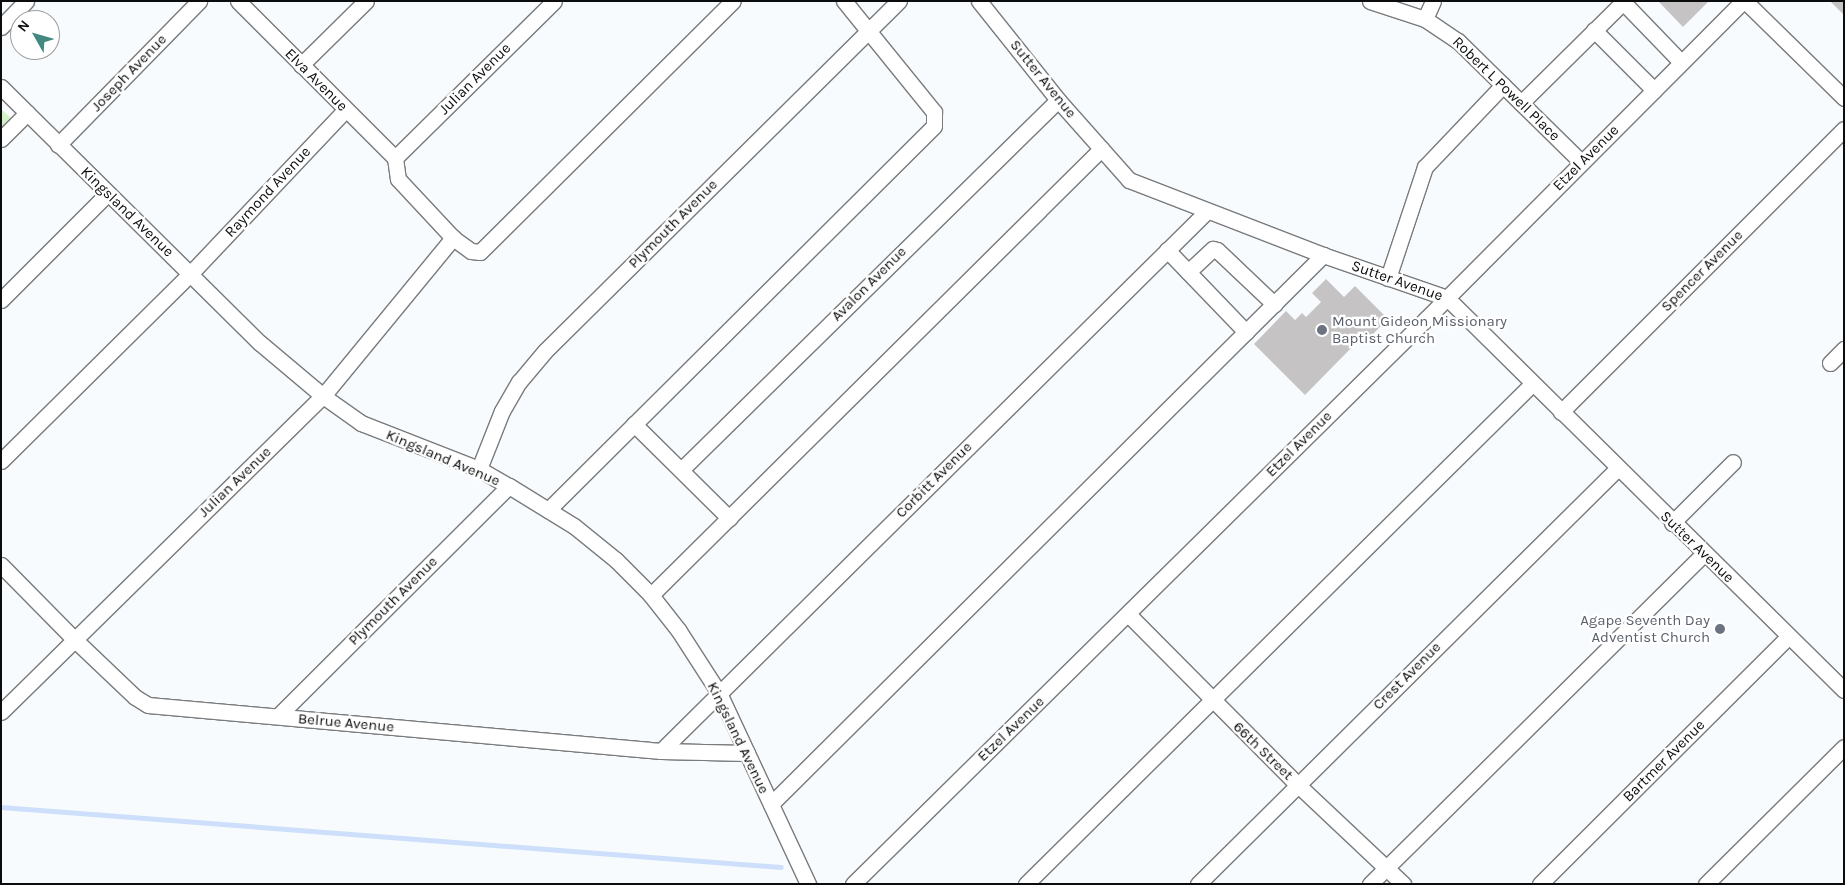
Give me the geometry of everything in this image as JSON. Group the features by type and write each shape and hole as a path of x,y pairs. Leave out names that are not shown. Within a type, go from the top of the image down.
{"street":[{"path":"1,27 26,1"},
{"name":"Joseph Avenue","path":"58,144 199,1"},
{"name":"Elva Avenue","path":"238,1 395,158"},
{"path":"301,65 366,1"},
{"name":"Julian Avenue","path":"395,158 554,1"},
{"path":"395,158 398,179 453,238 471,251 480,252 733,1"},
{"path":"548,510 934,126 934,112 844,1"},
{"name":"Plymouth Avenue","path":"479,469 502,411 519,382 545,351 899,1"},
{"name":"Sutter Avenue","path":"979,1 1058,100 1130,180 1323,255 1447,298 1617,469 1844,690"},
{"name":"Robert L Powell Place","path":"1370,1 1425,19 1458,41 1582,162"},
{"path":"1425,19 1433,1"},
{"path":"1744,1 1844,98"},
{"name":"Etzel Avenue","path":"853,884 1447,298 1744,1"},
{"path":"1521,103 1622,2 1681,62"},
{"path":"1594,30 1654,90"},
{"path":"1388,278 1425,167 1503,85"},
{"name":"Kingsland Avenue","path":"1,87 260,343 323,396 361,422 479,469 574,526 616,560 651,596 719,693 808,884"},
{"name":"Avalon Avenue","path":"681,470 1058,100"},
{"name":"Raymond Avenue","path":"1,461 190,274 345,110"},
{"path":"1,138 27,113"},
{"name":"Spencer Avenue","path":"1561,412 1844,129"},
{"path":"651,596 1101,149"},
{"path":"1,300 108,193"},
{"name":"Corbitt Avenue","path":"661,751 1207,211"},
{"name":"Julian Avenue","path":"1,712 323,396 453,238"},
{"path":"1188,272 1213,249 1217,250 1274,304"},
{"path":"1167,250 1246,332"},
{"path":"771,804 1323,255"},
{"path":"1830,363 1844,349"},
{"path":"1026,884 1532,384"},
{"path":"634,424 729,518"},
{"path":"1672,522 1733,462"},
{"name":"Crest Avenue","path":"1198,884 1617,469"},
{"name":"Plymouth Avenue","path":"278,716 509,486"},
{"path":"1370,884 1704,553"},
{"name":"Belrue Avenue","path":"1,565 134,697 148,705 661,751 747,753"},
{"name":"66th Street","path":"1128,614 1211,700 1403,884"},
{"name":"Bartmer Avenue","path":"1540,884 1788,637"},
{"path":"1706,884 1844,747"}],"green space":[{"path":"1,109 13,120 1,131"}],"building":[{"path":"1658,1 1709,1 1683,27"},
{"path":"1830,1 1844,1 1844,15"},
{"name":"Mount Gideon Missionary Baptist Church","path":"1326,279 1344,297 1355,286 1388,319 1363,344 1359,340 1305,395 1254,344 1286,311 1295,320 1302,313 1306,317 1321,302 1312,293"}],"waterway":[{"path":"1,807 781,867"}],"place":[{"name":"Mount Gideon Missionary Baptist Church","path":"1322,330"},
{"name":"Agape Seventh Day Adventist Church","path":"1720,629"}]}
